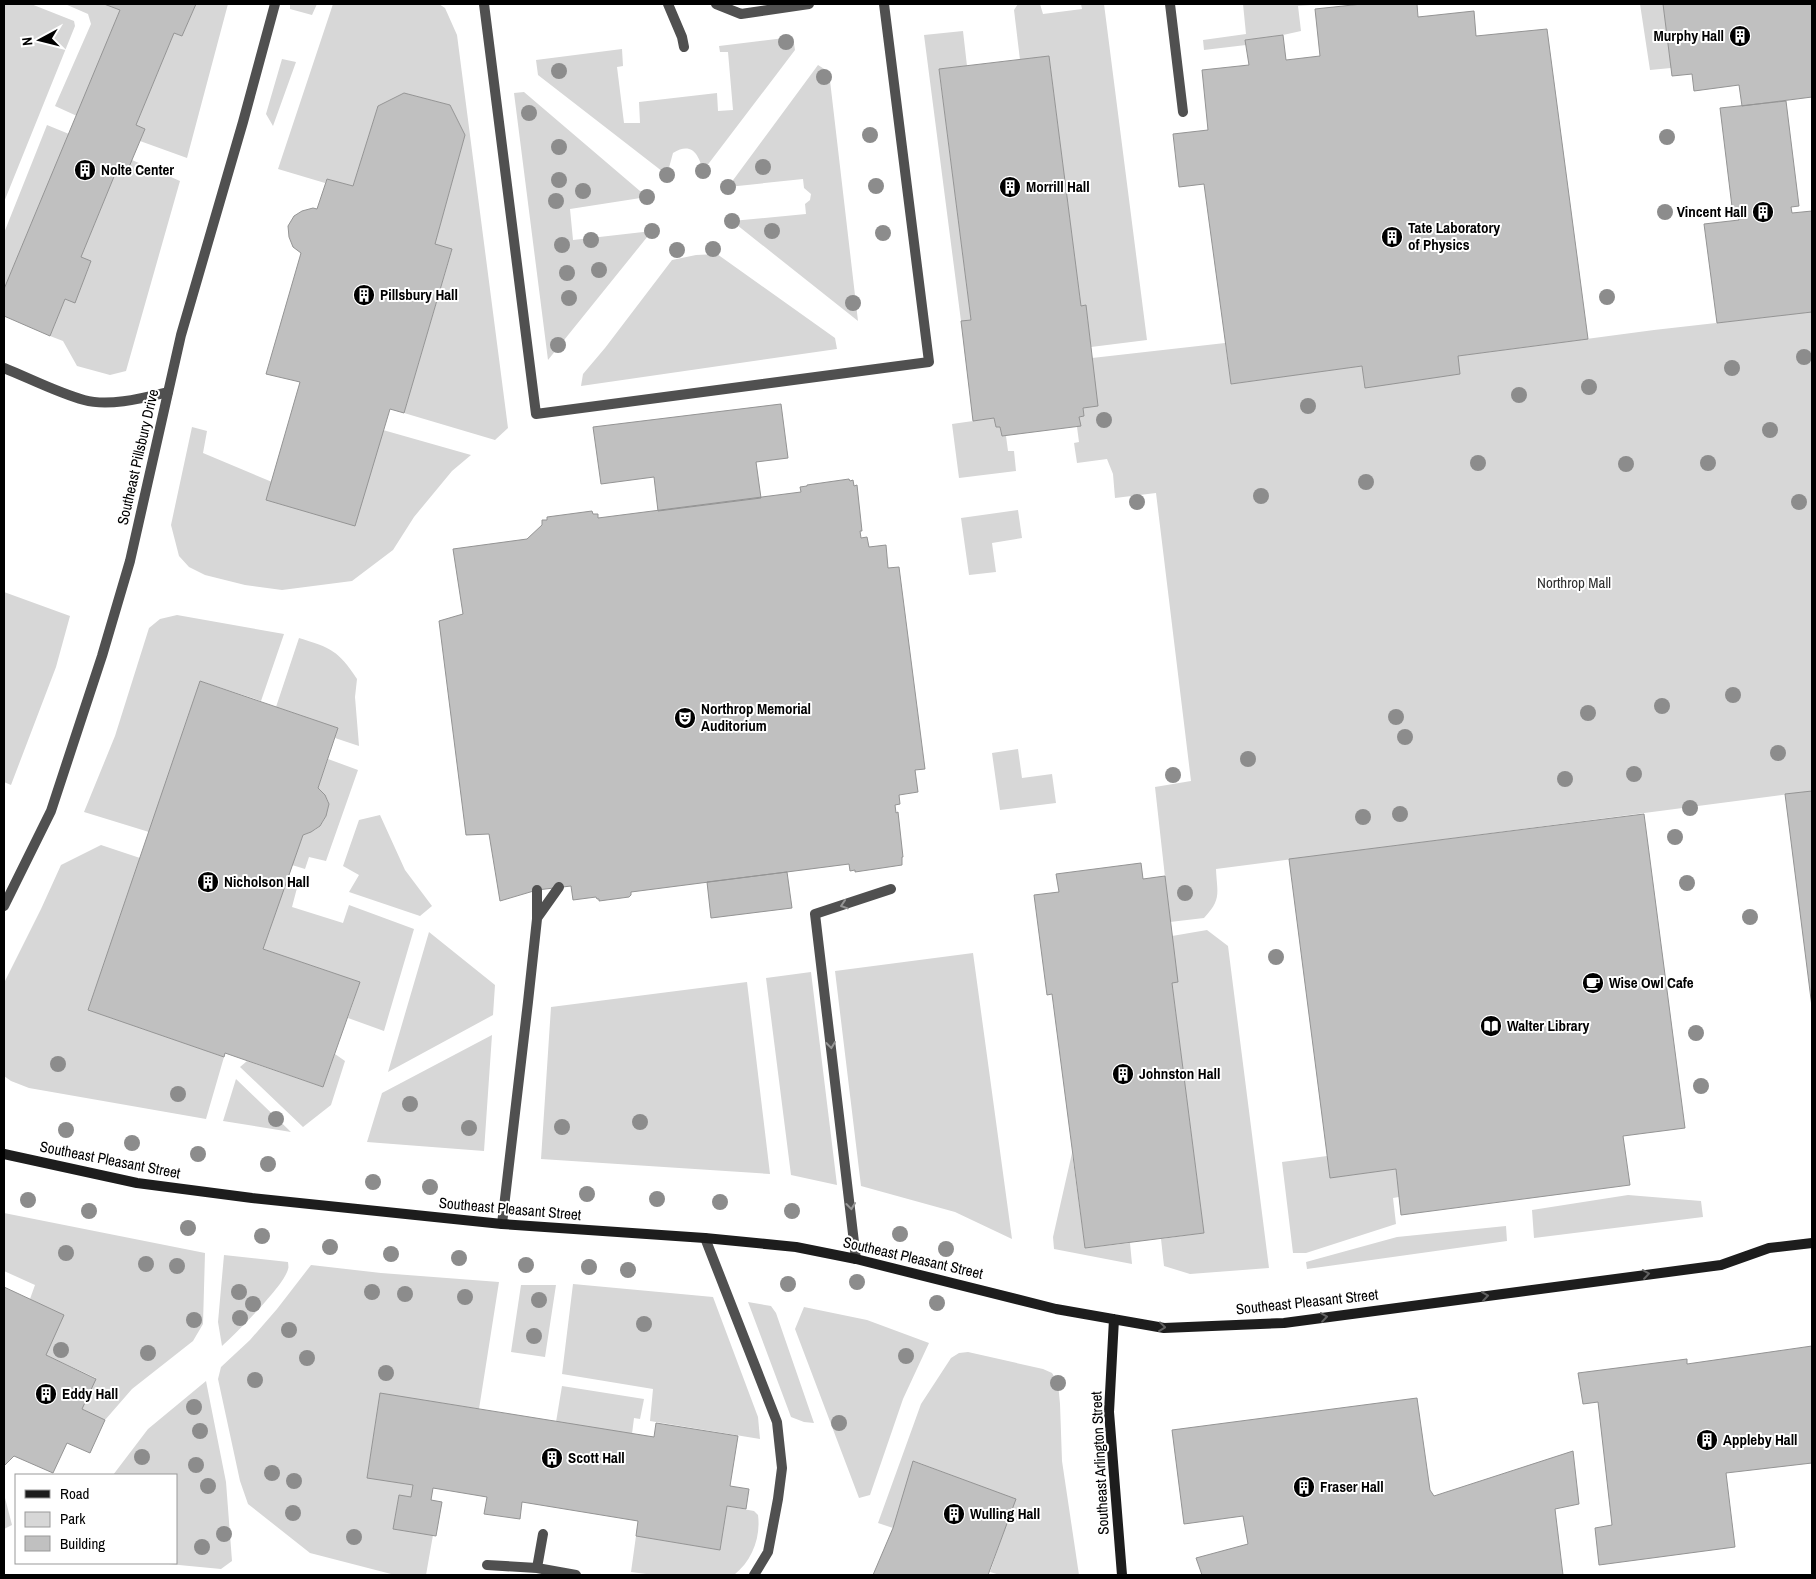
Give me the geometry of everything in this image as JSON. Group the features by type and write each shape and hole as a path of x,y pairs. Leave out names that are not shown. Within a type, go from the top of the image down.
{"street":[{"name":"Southeast Pillsbury Drive","path":"4,906 50,811 102,656 130,561 181,335 275,4"},
{"path":"484,4 536,414 928,362 884,4"},
{"path":"668,4 682,37 684,47"},
{"path":"716,4 741,14 809,4"},
{"path":"1170,4 1183,112"},
{"path":"4,368 85,400 121,401 168,392"},
{"path":"537,919 558,887"},
{"path":"856,1259 815,914 891,889"},
{"path":"502,1224 537,919 537,890"},
{"name":"Southeast Pleasant Street","path":"4,1154 137,1183 359,1211 502,1224 705,1238 796,1248 856,1259 1056,1309 1164,1328 1284,1323 1721,1264 1769,1248 1812,1243"},
{"path":"705,1238 777,1422 782,1468 778,1498 768,1552 754,1575"},
{"name":"Southeast Arlington Street","path":"1114,1319 1109,1412 1122,1575"},
{"path":"537,1568 543,1534"},
{"path":"487,1565 537,1568 576,1575"}],"green space":[{"path":"4,4 31,4 74,21 75,26 4,202"},
{"path":"65,4 104,4 120,10 77,116 55,106 91,24 88,14"},
{"path":"196,4 228,4 187,158 140,141 145,129 136,125 174,33 182,36"},
{"path":"290,4 317,4 312,15 290,9"},
{"path":"333,4 439,4 445,8 457,35 508,428 495,440 404,413 452,250 435,244 465,135 450,105 404,93 378,106 353,186 327,179 325,183 278,169"},
{"path":"1018,4 1040,4 1043,14 1082,9 1081,4 1104,4 1147,340 1091,347 1086,306 1081,306 1049,56 1020,60 1014,10"},
{"path":"1243,4 1311,5 1298,6 1301,31 1246,40 1246,45 1204,50 1203,40 1246,34"},
{"path":"1640,4 1663,4 1671,68 1650,70"},
{"path":"963,31 967,66 939,70 971,320 961,321 924,35"},
{"path":"793,37 795,50 703,171 697,155 690,149 685,148 673,153 667,175 538,75 536,60 622,49 623,66 617,67 624,123 640,123 639,102 717,93 718,111 733,110 728,52 720,52 719,46"},
{"path":"282,59 296,62 273,126 266,114"},
{"path":"818,65 829,72 858,321 732,221 806,214 805,204 810,200 811,194 804,188 803,179 728,187"},
{"path":"524,92 647,197 570,209 573,240 652,231 548,360 514,93"},
{"path":"47,125 69,134 4,289 4,233"},
{"path":"132,160 180,181 126,371 110,375 77,366 63,341 50,336 65,299 75,302 91,262 81,257 120,162 129,167"},
{"path":"717,254 835,338 837,349 581,386 583,374 672,260 696,255"},
{"name":"Northrop Mall","path":"1812,312 1812,791 1216,869 1216,900 1214,906 1204,918 1170,922 1155,787 1191,781 1156,493 1115,498 1113,474 1107,459 1077,463 1074,443 1079,442 1077,427 1079,417 1084,415 1083,408 1092,358 1225,343 1231,384 1362,366 1365,387 1460,374 1458,356 1654,330"},
{"path":"994,418 996,427 1000,427 1002,436 1006,436 1008,451 1014,451 1016,471 959,478 952,424"},
{"path":"192,427 207,431 203,453 272,482 266,500 355,525 383,430 471,455 452,471 414,517 393,550 352,581 282,590 245,585 205,575 189,567 179,556 171,525"},
{"path":"1018,510 1022,538 992,543 996,572 969,575 961,518"},
{"path":"4,592 70,616 56,667 11,785 4,782"},
{"path":"177,615 284,634 261,701 200,681 149,832 84,812 115,736 149,628 160,619"},
{"path":"299,638 333,651 357,679 355,697 359,746 335,738 338,728 276,707"},
{"path":"1018,749 1022,778 1052,774 1056,803 1000,810 992,753"},
{"path":"328,759 358,770 326,861 309,857 305,869 292,865 303,835 319,827 326,817 329,805 325,795 318,788"},
{"path":"380,815 405,870 432,906 420,916 349,892 359,875 343,866 359,820"},
{"path":"101,845 140,858 88,1010 224,1057 206,1119 29,1088 4,1076 4,983 61,865"},
{"path":"285,885 297,888 292,907 343,923 349,905 414,929 384,1031 348,1018 360,982 263,949"},
{"path":"1207,930 1228,946 1269,1268 1190,1274 1164,1266 1161,1239 1204,1233 1172,983 1172,936"},
{"path":"429,932 495,985 493,1015 388,1072"},
{"path":"973,953 1012,1239 955,1212 861,1186 835,971"},
{"path":"811,972 837,1185 791,1175 766,978"},
{"path":"747,982 770,1174 541,1159 551,1007"},
{"path":"492,1035 484,1151 367,1142 382,1093"},
{"path":"335,1054 345,1061 331,1105 303,1127 240,1067 247,1061 323,1087"},
{"path":"236,1079 291,1132 223,1121"},
{"path":"1072,1153 1085,1248 1130,1243 1132,1264 1054,1249 1053,1237"},
{"path":"1327,1156 1330,1178 1396,1169 1399,1197 1393,1198 1396,1224 1306,1253 1293,1253 1282,1162"},
{"path":"1628,1195 1701,1201 1703,1217 1534,1238 1532,1210"},
{"path":"4,1213 205,1253 203,1324 193,1341 132,1389 105,1420 82,1409 96,1378 46,1355 63,1315 30,1299 35,1285 4,1271"},
{"path":"1506,1226 1507,1241 1307,1269 1306,1262 1397,1237"},
{"path":"224,1255 288,1262 288,1268 285,1276 269,1297 222,1346 218,1322"},
{"path":"311,1265 381,1273 499,1282 479,1409 380,1394 367,1477 413,1485 411,1497 399,1495 393,1529 433,1535 426,1575 395,1575 310,1553 248,1504 240,1481 218,1379 221,1367 250,1340"},
{"path":"573,1284 713,1297 758,1417 760,1439 650,1421 653,1389 562,1374"},
{"path":"521,1285 556,1285 545,1357 511,1352"},
{"path":"748,1302 771,1306 776,1313 814,1423 804,1422 791,1417"},
{"path":"804,1307 867,1320 929,1343 903,1399 870,1495 859,1498 795,1329"},
{"path":"968,1352 1043,1369 1052,1373 1058,1383 1062,1461 1079,1575 1000,1575 990,1572 1015,1499 914,1461 893,1528 878,1523 921,1404 951,1358 959,1353"},
{"path":"206,1381 226,1482 232,1561 221,1569 168,1564 178,1564 178,1474 114,1474 148,1429"},
{"path":"562,1386 644,1399 640,1419 634,1418 632,1434 556,1422"},
{"path":"4,1494 12,1525 4,1529"},
{"path":"727,1506 754,1511 758,1515 759,1523 754,1548 746,1563 734,1575 654,1575 631,1572 636,1536 720,1550"}],"building":[{"name":"Nolte Center","path":"104,4 196,4 182,36 174,33 136,125 145,129 129,167 120,162 81,257 91,261 75,303 65,299 50,336 4,316 4,289 120,10"},
{"name":"Tate Laboratory of Physics","path":"1362,4 1417,4 1418,17 1474,11 1476,36 1547,29 1588,339 1458,356 1460,374 1365,388 1362,366 1231,384 1204,184 1179,187 1173,134 1208,130 1202,70 1249,65 1245,40 1283,35 1286,60 1320,56 1315,9"},
{"name":"Murphy Hall","path":"1663,4 1812,4 1812,97 1742,106 1739,85 1694,91 1692,74 1672,76"},
{"name":"Morrill Hall","path":"1049,56 1081,306 1086,305 1098,406 1083,408 1084,416 1079,417 1081,426 1002,436 1000,427 996,427 994,418 973,421 961,321 971,320 939,69"},
{"name":"Pillsbury Hall","path":"404,93 450,105 465,135 435,244 452,249 404,413 390,409 355,526 266,500 300,382 266,374 301,253 293,247 289,237 288,226 294,216 302,211 313,208 317,209 327,179 353,186 378,106"},
{"name":"Vincent Hall","path":"1786,101 1799,206 1791,207 1792,213 1812,211 1812,312 1717,323 1704,224 1739,220 1738,215 1733,215 1720,108"},
{"path":"781,404 788,458 756,462 761,498 658,511 654,477 601,484 593,427"},
{"name":"Northrop Memorial Auditorium","path":"849,479 850,481 853,480 854,486 857,485 862,531 860,531 861,538 867,537 869,547 886,545 888,568 899,567 925,769 915,770 918,792 899,795 900,804 895,805 896,813 898,812 903,857 902,865 855,872 855,870 850,871 849,864 631,892 629,897 599,901 596,897 573,900 571,886 537,890 500,901 489,834 466,835 439,621 463,614 453,549 527,539 542,525 542,520 547,520 547,517 592,511 593,514 598,514 598,518 801,492 800,487 807,485"},
{"name":"Nicholson Hall","path":"200,681 338,728 318,788 325,795 329,804 326,816 320,826 303,835 263,949 360,982 323,1087 225,1053 224,1057 88,1010"},
{"path":"1812,791 1812,1007 1785,794"},
{"name":"Walter Library","path":"1644,814 1685,1128 1623,1136 1630,1185 1401,1215 1396,1169 1330,1178 1289,859"},
{"name":"Johnston Hall","path":"1141,863 1143,879 1165,876 1178,982 1172,983 1204,1233 1085,1248 1052,994 1047,995 1034,895 1059,892 1056,874"},
{"path":"787,872 792,908 711,918 707,882"},
{"name":"Eddy Hall","path":"4,1287 64,1315 46,1355 96,1379 82,1409 105,1420 90,1453 67,1443 53,1473 14,1456 4,1466"},
{"name":"Appleby Hall","path":"1812,1346 1812,1463 1726,1473 1735,1547 1599,1565 1595,1528 1612,1525 1598,1402 1583,1404 1578,1373 1687,1359 1687,1364"},
{"name":"Scott Hall","path":"380,1393 654,1437 656,1423 738,1436 730,1486 749,1489 746,1509 727,1506 720,1550 636,1536 638,1521 522,1502 520,1519 484,1514 487,1497 433,1488 431,1500 442,1502 436,1536 393,1529 399,1495 411,1497 413,1485 367,1478"},
{"name":"Fraser Hall","path":"1417,1398 1430,1490 1434,1496 1573,1451 1579,1504 1555,1509 1563,1575 1202,1575 1196,1558 1248,1544 1243,1516 1184,1524 1172,1430"},
{"name":"Wulling Hall","path":"913,1461 1016,1499 988,1575 873,1575 893,1528"}],"place":[{"name":"Murphy Hall","path":"1740,36"},
{"name":"Nolte Center","path":"85,170"},
{"name":"Morrill Hall","path":"1010,187"},
{"name":"Vincent Hall","path":"1763,212"},
{"name":"Tate Laboratory of Physics","path":"1392,237"},
{"name":"Pillsbury Hall","path":"364,295"},
{"name":"Northrop Memorial Auditorium","path":"685,718"},
{"name":"Nicholson Hall","path":"208,882"},
{"name":"Wise Owl Cafe","path":"1593,983"},
{"name":"Walter Library","path":"1491,1026"},
{"name":"Johnston Hall","path":"1123,1074"},
{"name":"Eddy Hall","path":"46,1394"},
{"name":"Appleby Hall","path":"1707,1440"},
{"name":"Scott Hall","path":"552,1458"},
{"name":"Fraser Hall","path":"1304,1487"},
{"name":"Wulling Hall","path":"954,1514"}]}
